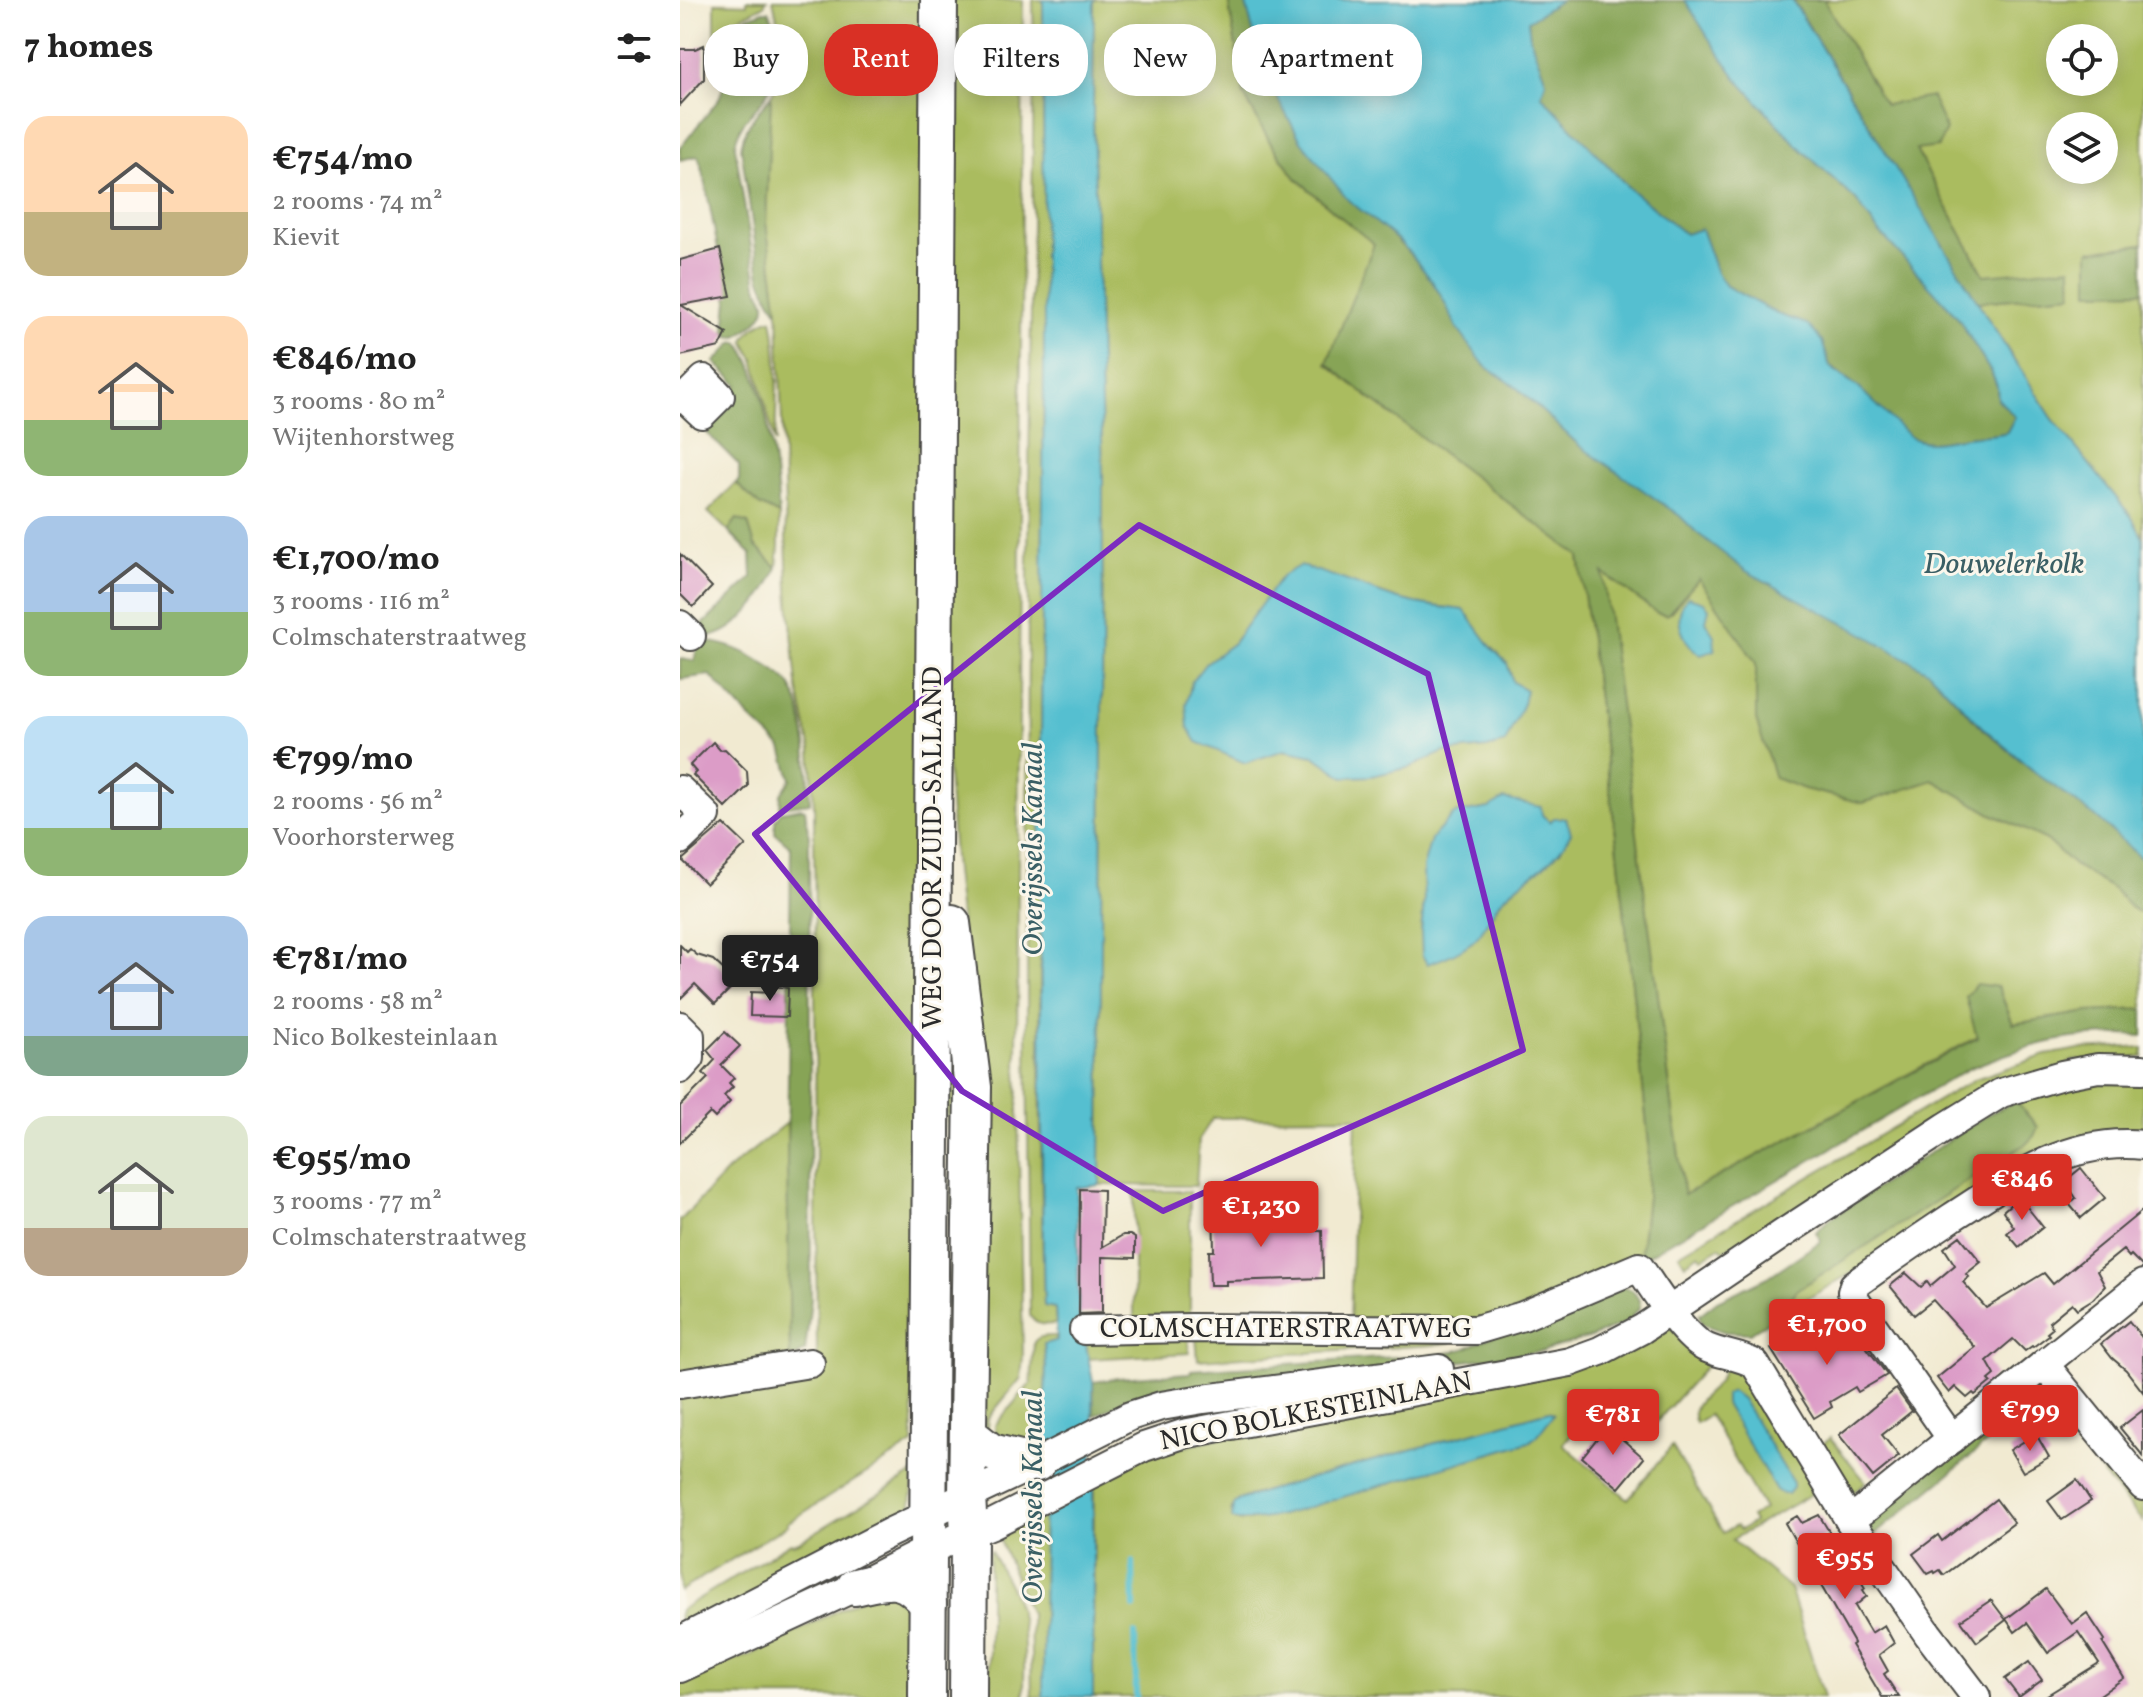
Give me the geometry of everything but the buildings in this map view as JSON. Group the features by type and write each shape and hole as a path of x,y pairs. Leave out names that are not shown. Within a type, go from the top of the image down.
{"main road":[{"name":"WEG DOOR ZUID-SALLAND","path":"927,1697 939,0"},
{"path":"933,743 973,1087 967,1495 968,1697"},
{"path":"968,1434 991,1452 1037,1463"},
{"path":"855,1587 888,1580 900,1581 919,1592 928,1604"}],"street":[{"path":"680,790 706,815 680,840"},
{"path":"680,1026 690,1036 690,1058 680,1069"},
{"name":"NICO BOLKESTEINLAAN","path":"680,1668 1144,1447 1183,1434 1570,1362 1600,1351 1670,1310 2001,1093 2098,1068 2143,1069"},
{"path":"1952,1439 1854,1299 1854,1285 2004,1183 2040,1163 2093,1147 2143,1145"},
{"name":"COLMSCHATERSTRAATWEG","path":"1084,1330 1476,1330 1523,1316 1639,1267 1670,1310 1700,1344 1755,1364 1850,1521 1976,1697"},
{"path":"1850,1521 2143,1284"},
{"name":"NICO BOLKESTEINLAAN","path":"680,1641 929,1513 1121,1420 1161,1406 1555,1354 1625,1338"},
{"path":"680,1384 810,1363"},
{"path":"2044,1364 2143,1486"}],"highlighted area":[{"path":"1139,525 1428,674 1523,1050 1163,1211 962,1091 755,834"}],"green space":[{"path":"747,0 767,0 763,6 729,24 715,24 715,3 747,4"},
{"path":"773,0 927,0 927,24 824,24 824,96 926,96 921,1094 912,1175 913,1444 680,1591 680,1388 817,1366 814,806 811,750 797,684 788,591 778,312 766,223 771,96 808,96 808,24 778,24"},
{"path":"950,0 1023,0 1023,24 954,24 954,96 1022,96 1017,1059 1023,1356 1021,1378 988,1418 985,1438 968,991 946,746"},
{"path":"1033,0 1043,0 1043,24 1033,24"},
{"path":"1094,0 1230,0 1232,96 1245,96 1270,142 1296,178 1375,244 1327,364 1579,555 1617,842 1649,1144 1640,1260 1492,1321 1350,1324 1356,1117 1213,1118 1199,1139 1196,1186 1100,1185 1103,476 1093,118","holes":["1364,587 1398,599 1469,616 1480,635 1505,662 1511,675 1513,692 1513,718 1505,743 1444,752 1411,767 1371,776 1344,777 1314,756 1284,750 1245,763 1225,650 1262,605","1489,808 1542,815 1550,822 1561,850 1508,894 1487,923 1421,932 1424,902 1455,814"]},
{"path":"1230,0 1245,0 1251,24 1232,24"},
{"path":"1561,0 1687,1 1738,80 1796,144 1856,200 1876,228 1957,316 1992,374 1998,399 2015,417 2007,432 1931,442 1909,437 1858,387 1830,366 1822,341 1807,325 1777,314 1726,286 1717,273 1701,229 1685,234 1629,188 1541,95 1546,81 1530,38 1528,21"},
{"path":"1793,0 1824,0 1885,105 1932,97 1946,130 1938,147 1916,150 1984,275 2071,267 2072,294 1977,302"},
{"path":"1824,0 2143,0 2143,244 2089,251 2089,292 2143,291 2143,538 2131,516 2052,418 1977,302 2072,294 1984,275 1915,149 1932,98 1885,105"},
{"path":"769,11 774,24 738,24 748,17"},
{"path":"720,96 764,96 743,125 735,146 757,285 765,308 755,323 736,337 729,336 725,330 728,301 703,171 698,156 680,160 680,148"},
{"path":"771,96 766,223 778,312 760,277 741,148 756,114"},
{"path":"1034,96 1043,96 1040,1071 1044,1306 1055,1308 1056,1324 1048,1325 1038,1323 1030,1315 1028,562"},
{"path":"1245,96 1277,96 1301,141 1414,258 1432,281 1485,366 1515,386 1580,446 1680,516 1696,532 1929,672 1982,728 2096,817 2143,860 2143,914 2131,908 2113,889 2074,865 2047,840 1992,814 1933,780 1863,803 1804,789 1775,778 1756,720 1756,663 1699,579 1667,615 1657,613 1603,573 1684,1195 1977,1038 1966,997 1976,984 1998,987 2013,1024 2089,1012 2143,1009 2143,1036 2096,1036 2053,1041 1968,1069 1640,1260 1649,1144 1617,842 1579,556 1327,363 1374,244 1296,178 1270,142"},
{"path":"2143,244 2143,291 2089,292 2089,251"},
{"path":"772,319 777,364 775,443 754,359 744,341 755,327"},
{"path":"738,342 747,356 762,398 772,450 779,515 759,505 736,483 739,480 739,465 707,433 736,399 730,393 738,385 715,362 733,343"},
{"path":"736,483 759,505 779,515 777,567 755,546 748,523 737,519 728,531 708,512"},
{"path":"737,519 748,523 755,546 777,567 765,591 732,627 706,637 693,634 752,577 751,554 728,531"},
{"path":"1602,572 1657,613 1666,615 1699,578 1756,663 1756,720 1863,803 1933,780 1992,814 2047,840 2074,865 2113,889 2131,908 2143,914 2143,1009 2089,1012 2013,1024 1998,987 1966,997 1977,1037 1684,1195"},
{"path":"694,640 743,652 788,682 803,722 810,803 780,807 781,794 791,779 782,748 710,675 680,679 680,659 694,661 697,648"},
{"path":"805,809 809,838 811,1300 805,1351 790,1360 787,1160 791,847 775,833 775,820 781,812"},
{"path":"956,1004 961,1352 950,1352 951,1168 944,1091 943,1005"},
{"path":"2119,1047 2143,1048 2143,1057 2072,1061 1778,1226 1723,1251 1720,1247 1702,1258 1699,1254 1685,1264 1679,1254 1975,1079 2046,1055"},
{"path":"2089,1082 2143,1082 2143,1138 2119,1138 1841,1279 1778,1316 1797,1290 2038,1127 2016,1102"},
{"path":"2016,1102 2038,1127 2027,1143 1797,1290 1778,1316 1750,1333 1725,1332 1702,1324 1699,1315 1717,1301 1768,1277 1821,1241 1816,1232 1828,1220 1990,1113"},
{"path":"787,1123 790,1360 680,1377 680,1221 728,1170"},
{"path":"1134,1191 1190,1191 1190,1320 1134,1320"},
{"path":"1624,1287 1632,1290 1640,1301 1633,1320 1591,1337 1542,1351 1334,1378 1159,1391 1137,1396 1094,1416 1093,1382 1190,1373 1191,1370 1443,1354 1464,1349"},
{"path":"1672,1328 1706,1362 1706,1366 1652,1427 1607,1391 1563,1444 1628,1499 1672,1446 1723,1533 1736,1526 1740,1530 1754,1522 1751,1517 1764,1509 1709,1415 1696,1423 1694,1415 1698,1402 1719,1381 1722,1361 1740,1362 1820,1489 1732,1540 1790,1588 1824,1697 1093,1697 1094,1484 1144,1456","holes":["1549,1411 1553,1413 1294,1511 1248,1521 1236,1521 1231,1511 1237,1502 1252,1495"]},
{"path":"1056,1336 1057,1341 1044,1345 1044,1435 1038,1438 1037,1444 1025,1449 996,1447 995,1425 1031,1383 1034,1342 1041,1337"},
{"path":"1188,1337 1189,1353 1088,1359 1082,1339"},
{"path":"1196,1337 1452,1342 1198,1360"},
{"path":"2043,1382 2054,1388 1871,1538 1868,1520"},
{"path":"2054,1388 2143,1499 2143,1522 2040,1399"},
{"path":"1830,1438 1866,1482 1845,1499 1814,1451"},
{"path":"914,1473 911,1504 906,1514 680,1635 680,1610"},
{"path":"1044,1509 1043,1697 1032,1697 1030,1614 997,1533"},
{"path":"989,1551 1015,1598 1020,1614 1024,1645 1024,1697 989,1697"},
{"path":"883,1587 909,1591 921,1697 680,1697 680,1681 714,1664 749,1656"}],"water":[{"path":"1043,0 1094,0 1093,118 1103,476 1100,1185 1077,1188 1079,1310 1082,1339 1093,1382 1093,1697 1043,1697 1044,1344 1057,1340 1055,1308 1044,1306 1043,1261 1040,872 1043,96 1088,96 1088,24 1043,24"},
{"name":"Douwelerkolk","path":"1245,0 1561,0 1528,21 1530,38 1546,81 1541,95 1629,188 1685,234 1701,229 1717,273 1726,286 1777,314 1807,324 1822,341 1830,367 1858,387 1910,437 1931,442 2007,432 2015,417 1998,399 1992,374 1957,316 1876,228 1856,200 1796,144 1738,80 1685,0 1792,0 2013,359 2052,418 2131,516 2143,538 2143,860 2096,817 2036,773 1982,727 1929,672 1746,571 1680,516 1580,446 1515,386 1485,366 1457,328 1432,281 1398,240 1348,200 1301,141 1277,96 1422,96 1422,24 1251,24"},
{"path":"1299,566 1404,600 1464,610 1507,663 1513,682 1526,690 1505,743 1444,752 1411,767 1371,776 1344,777 1314,756 1284,750 1245,763 1197,742 1188,727 1186,705 1192,681 1206,663 1233,643 1282,576"},
{"path":"1688,597 1704,602 1709,609 1706,621 1714,636 1715,650 1701,655 1691,647 1684,635 1680,615"},
{"path":"1504,799 1541,807 1542,815 1550,822 1554,818 1566,818 1571,833 1556,855 1500,902 1477,938 1445,958 1427,964 1422,955 1421,932 1423,867 1431,839 1454,814 1489,808"},
{"path":"1732,1391 1742,1399 1793,1483 1788,1494 1776,1490 1725,1404 1725,1395"},
{"path":"1549,1411 1553,1415 1529,1442 1289,1513 1257,1519 1232,1519 1233,1505 1239,1500"}],"waterway":[{"path":"1133,1562 1134,1607"},
{"path":"1135,1634 1136,1697"}],"water label":[{"name":"Overijssels Kanaal","path":"1034,849"},
{"name":"Overijssels Kanaal","path":"1034,1497"}]}
